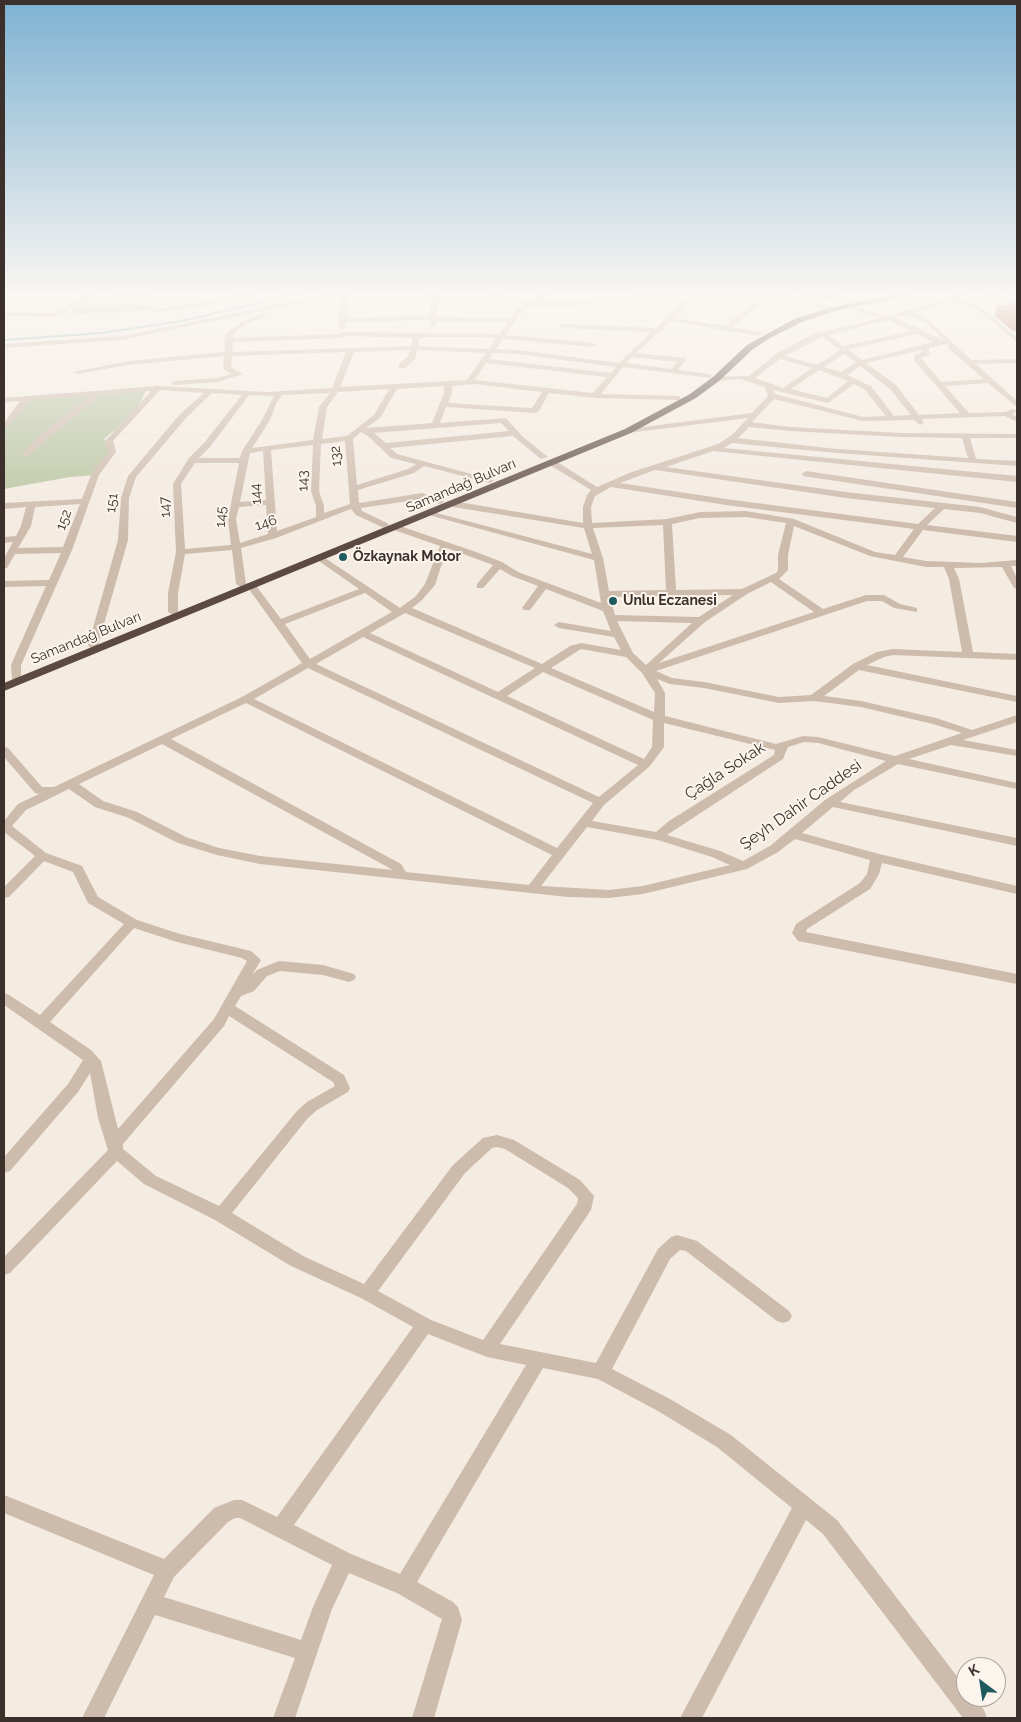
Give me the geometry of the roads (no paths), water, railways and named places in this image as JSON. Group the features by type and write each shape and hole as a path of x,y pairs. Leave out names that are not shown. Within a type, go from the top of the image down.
{"highway":[{"name":"Samandağ Bulvarı","path":"4,685 246,585 490,480 628,431 693,396 716,373"},
{"name":"Samandağ Bulvarı","path":"4,685 16,678 173,612 397,528 453,504 653,412 718,373"}],"street":[{"path":"147,388 164,383 216,380 239,374 237,373"},
{"name":"143","path":"320,518 320,506 315,491 317,442 323,407 334,392 341,373"},
{"path":"469,383 476,373"},
{"path":"597,373 612,375"},
{"path":"682,373 712,378 750,379 757,373"},
{"path":"738,373 768,386 828,401 853,381"},
{"path":"786,389 811,373"},
{"path":"837,373 868,388 893,388"},
{"path":"876,373 893,388 918,418 925,435"},
{"path":"929,373 967,416"},
{"path":"982,373 1017,406 1006,414"},
{"path":"595,396 612,375"},
{"path":"938,384 990,381"},
{"path":"4,400 147,388 279,394 469,383 595,396 677,398"},
{"path":"435,426 448,393 448,384"},
{"path":"768,386 772,396"},
{"name":"152","path":"16,678 16,665 67,550 95,475 109,459 112,452 109,441 158,388"},
{"name":"132","path":"355,506 349,438 363,430 378,416 394,388"},
{"path":"868,388 893,419"},
{"path":"363,430 503,420 533,415 536,413 534,411 546,391"},
{"path":"26,455 42,438 99,392"},
{"name":"151","path":"93,645 123,540 125,498 132,476 183,416 209,392"},
{"name":"147","path":"173,612 173,592 181,552 177,484 192,460 247,393"},
{"name":"145","path":"246,585 235,547 232,519 246,451 266,420 272,404 279,394"},
{"path":"1005,395 1017,394"},
{"path":"533,888 600,802 646,764 653,757 658,747 660,693 646,671 629,655 617,634 609,614 598,558 588,526 587,507 591,495 596,490 653,468 714,449 735,437 772,396"},
{"path":"772,396 847,417 893,419 1006,414 1017,420"},
{"path":"4,427 18,412 26,398"},
{"path":"444,405 534,411"},
{"path":"628,431 755,415"},
{"path":"503,420 515,433 548,460 596,490"},
{"path":"745,424 900,446 973,462 1017,464"},
{"path":"363,430 394,456 490,480"},
{"path":"384,446 515,433"},
{"path":"730,440 900,446 925,435 1017,436"},
{"path":"965,436 973,462"},
{"path":"246,451 349,438"},
{"name":"144","path":"267,449 273,536"},
{"path":"714,449 1017,479"},
{"path":"192,460 243,461"},
{"path":"352,489 411,471 421,464"},
{"path":"653,468 809,500 920,527 1017,539"},
{"path":"806,474 1017,505"},
{"path":"809,500 824,477"},
{"path":"611,484 726,502 809,500 943,505 980,510 1017,520"},
{"name":"146","path":"181,552 235,547 273,536 342,508 422,496 440,501"},
{"path":"4,506 86,501"},
{"path":"235,505 271,502"},
{"path":"4,566 20,538 29,517 32,503"},
{"path":"453,504 588,526 667,522 700,515 746,514 790,521 859,549 897,559 948,566 1017,563"},
{"path":"897,559 920,527 943,505"},
{"path":"355,506 359,513 384,525"},
{"path":"429,514 598,558"},
{"path":"646,671 666,650 701,620 744,592 780,575 783,570 783,555 790,521"},
{"path":"667,522 672,592"},
{"path":"397,528 500,564 515,574 609,614 701,620"},
{"path":"4,540 20,538"},
{"path":"4,1268 115,1148 229,1009 235,994 254,963 251,957 177,938 132,923 93,900 78,869 42,856 4,827 22,807 246,699 402,611 419,598 430,585 441,551 446,545"},
{"path":"13,551 67,550"},
{"path":"319,557 365,590 402,611 543,667 659,718 766,745 782,747"},
{"path":"1004,563 1017,586"},
{"path":"480,586 500,564"},
{"path":"948,566 954,579 968,655"},
{"path":"771,578 822,612"},
{"path":"4,584 52,583"},
{"path":"246,585 279,623 308,664 600,802"},
{"path":"527,608 544,585"},
{"path":"279,623 365,590"},
{"path":"604,594 744,592"},
{"path":"646,671 822,612 874,597 888,600 897,606 913,610"},
{"path":"559,625 617,634"},
{"path":"362,633 646,764"},
{"path":"499,696 543,667 581,646 629,655"},
{"path":"814,698 872,656 887,653 1017,657"},
{"path":"857,666 1017,699"},
{"path":"646,671 670,680 704,684 780,700 814,698 861,704 936,722 974,734"},
{"path":"246,699 559,854"},
{"name":"Şeyh Dahir Caddesi","path":"66,787 99,804 133,815 182,840 260,860 582,894 626,893 712,875 743,866 774,849 829,803 896,760 953,742 1017,718"},
{"name":"Çağla Sokak","path":"658,836 673,824 779,756 782,747 803,739 810,739 1017,786"},
{"path":"164,740 397,867 400,870 398,876"},
{"path":"953,742 1017,753"},
{"path":"4,750 39,791 66,787"},
{"path":"829,803 1017,842"},
{"path":"585,823 658,836 709,851 743,866"},
{"path":"792,834 877,858 1017,890"},
{"path":"4,894 42,856"},
{"path":"877,858 873,874 865,886 801,926 799,933 803,938 1017,979"},
{"path":"41,1023 132,923"},
{"path":"235,994 245,991 262,973 279,966 309,968 349,977"},
{"path":"4,998 86,1054 96,1065 106,1118 115,1148 150,1180 221,1215 297,1261 368,1293 425,1325 487,1349 601,1372 664,1405 724,1441 830,1527 976,1718"},
{"path":"221,1215 302,1115 312,1106 344,1088 339,1079 229,1009"},
{"path":"4,1167 73,1088 91,1060"},
{"path":"368,1293 459,1169 488,1142 497,1141 509,1144 574,1184 586,1196 585,1205 487,1349"},
{"path":"601,1372 664,1254 677,1242 691,1246 783,1316"},
{"path":"281,1528 425,1325"},
{"path":"404,1586 538,1360"},
{"path":"4,1504 167,1570"},
{"path":"696,1716 804,1505"},
{"path":"93,1718 167,1570 217,1519 226,1512 242,1509 344,1561 404,1586 446,1609 451,1614 452,1620 423,1718"},
{"path":"284,1718 307,1652 344,1561"},
{"path":"150,1603 307,1652"}],"place":[{"name":"Özkaynak Motor","path":"343,557"},
{"name":"Unlu Eczanesi","path":"613,601"}]}
